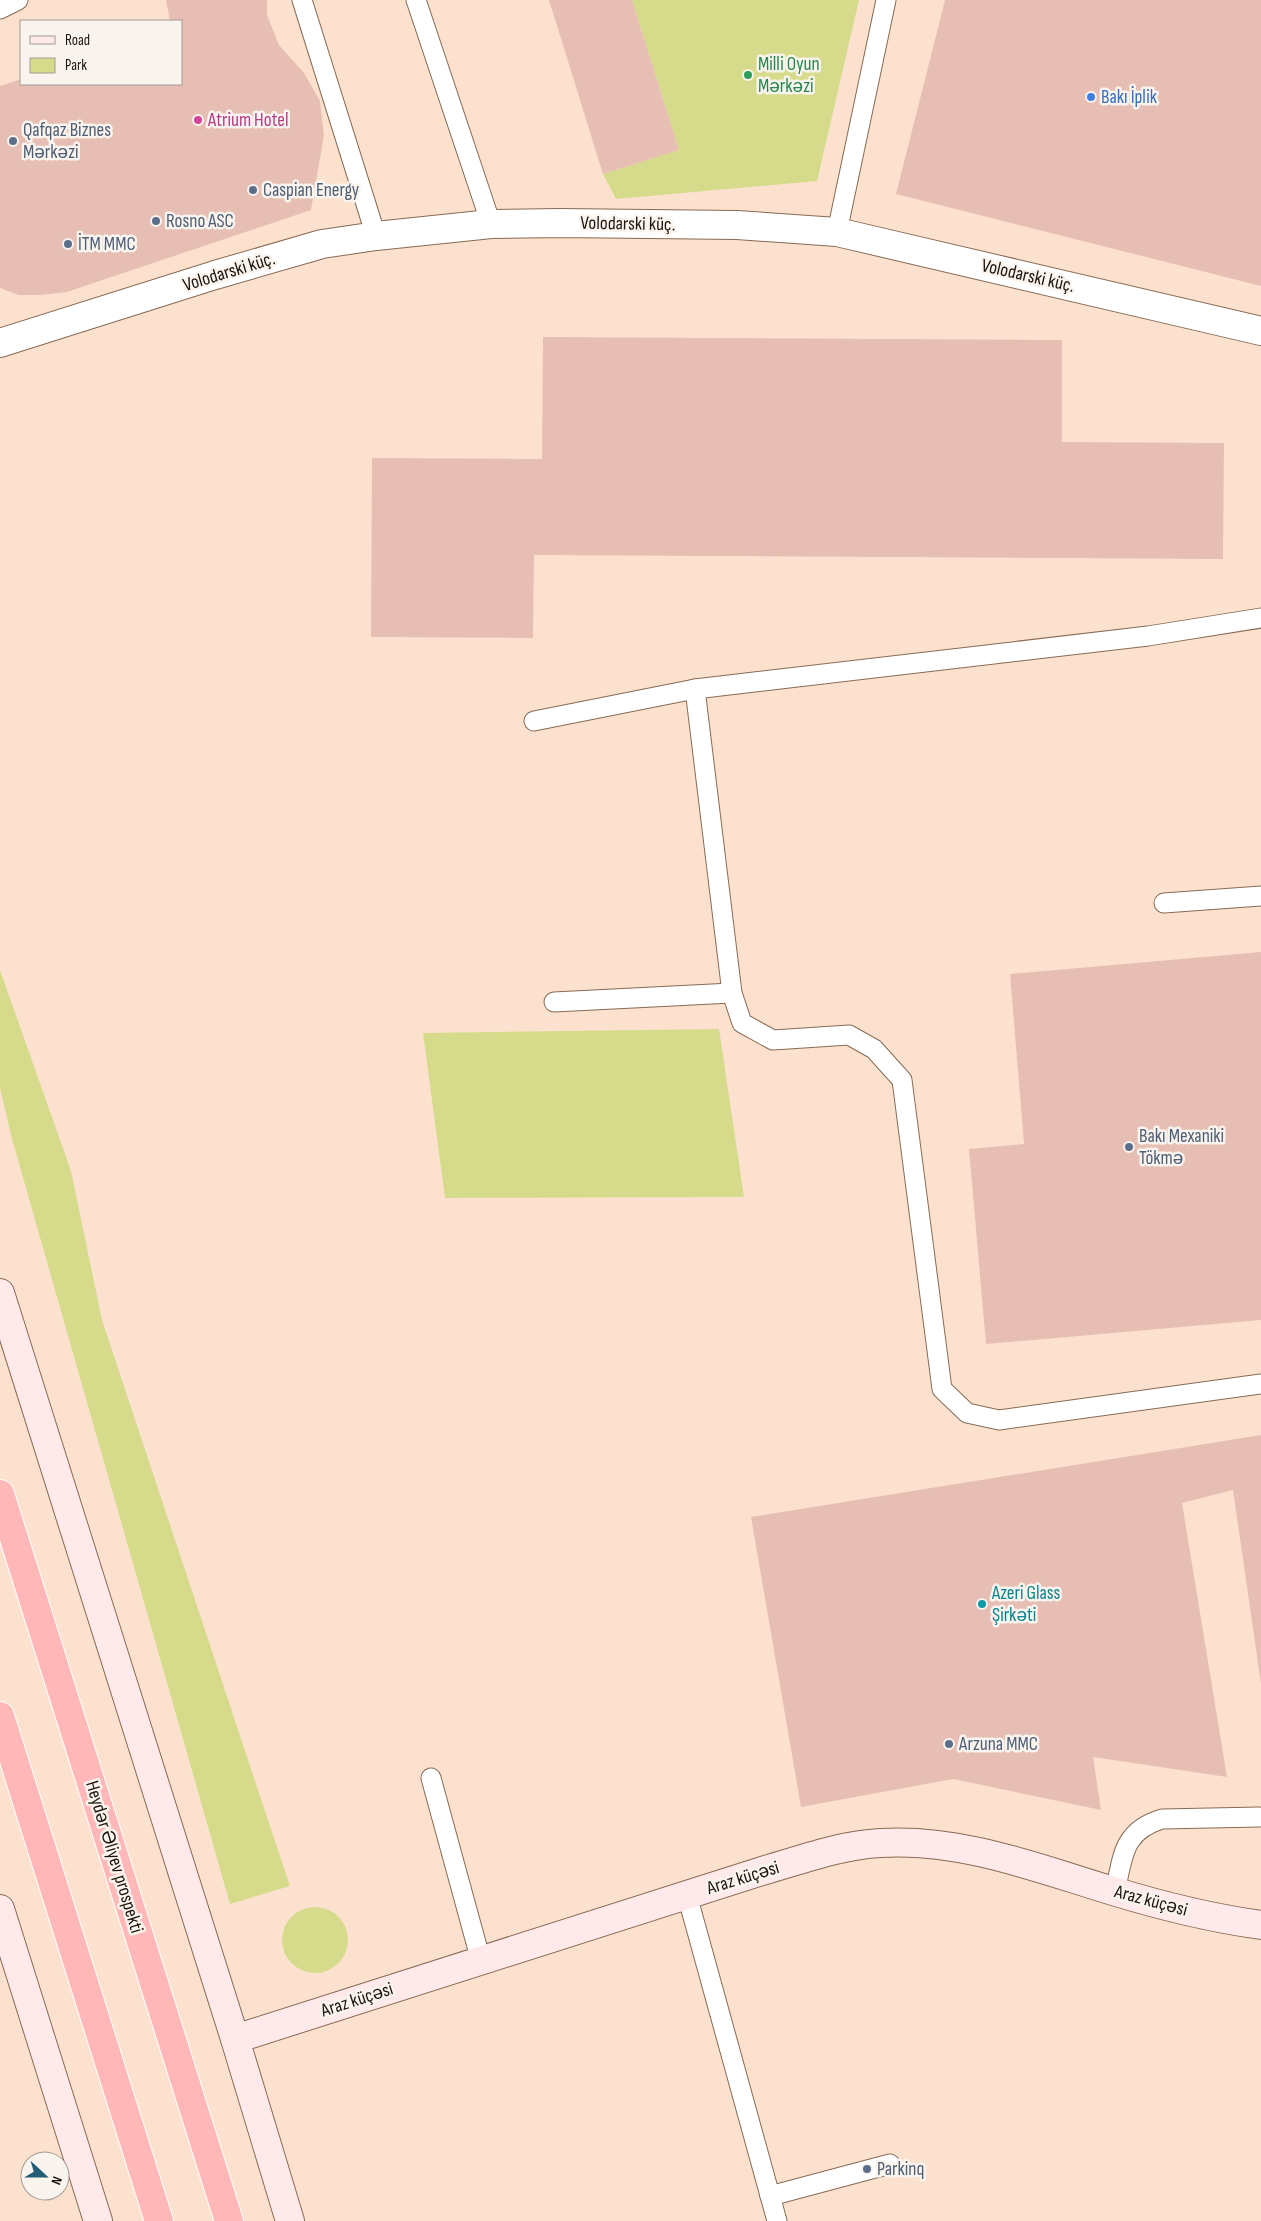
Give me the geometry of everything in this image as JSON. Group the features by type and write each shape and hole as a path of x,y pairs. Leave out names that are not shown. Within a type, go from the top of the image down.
{"highway":[{"name":"Heydər Əliyev prospekti","path":"0,1494 228,2221"},
{"path":"0,1716 159,2221"}],"main road":[{"path":"0,1293 235,2039 290,2221"},
{"name":"Araz küçəsi","path":"235,2039 840,1848 879,1843 922,1844 977,1851 1115,1892 1211,1917 1261,1925"},
{"path":"0,1909 98,2221"}],"street":[{"name":"Volodarski küç.","path":"0,343 215,275 322,244 376,236 491,224 737,225 837,232 1261,331"}],"lane":[{"path":"0,10 18,0"},
{"path":"302,0 376,236"},
{"path":"416,0 491,224"},
{"path":"837,232 886,0"},
{"path":"534,720 695,689 1138,637 1261,618"},
{"path":"695,689 732,992 742,1023 773,1040 849,1035 874,1049 902,1080 942,1389 967,1413 999,1420 1261,1384"},
{"path":"1164,903 1261,896"},
{"path":"554,1002 732,992"},
{"path":"431,1778 481,1961"},
{"path":"1115,1892 1125,1849 1132,1835 1148,1823 1162,1819 1259,1817"},
{"path":"687,1895 777,2221"},
{"path":"770,2196 890,2164"}],"green space":[{"name":"Milli Oyun Mərkəzi","path":"632,0 859,0 817,181 616,199 603,174 679,150"},
{"path":"0,970 71,1171 102,1320 290,1886 230,1904 12,1139 0,1088"},
{"path":"719,1029 744,1197 445,1198 423,1033"},
{"path":"315,1907 328,1909 343,1922 346,1927 348,1940 346,1953 333,1968 328,1971 315,1973 302,1971 287,1958 284,1953 282,1940 284,1927 297,1912 302,1909"}],"building":[{"path":"166,0 267,0 267,15 279,45 304,73 320,101 324,135 311,210 67,292 19,295 0,288 0,86 20,79 20,85 182,85 182,20 170,20"},
{"path":"549,0 632,0 679,150 603,174"},
{"name":"Bakı İplik","path":"945,0 1261,0 1261,286 896,194"},
{"path":"543,337 1062,340 1062,442 1224,443 1223,559 534,555 533,638 371,637 372,458 542,459"},
{"name":"Bakı Mexaniki Tökmə","path":"1261,952 1261,1320 986,1344 969,1149 1024,1144 1010,974"},
{"name":"Azeri Glass Şirkəti","path":"1261,1435 1261,1684 1233,1490 1182,1503 1227,1777 1093,1757 1101,1810 953,1779 801,1807 751,1517"}],"place":[{"name":"Milli Oyun Mərkəzi","path":"748,75"},
{"name":"Bakı İplik","path":"1091,97"},
{"name":"Atrium Hotel","path":"198,120"},
{"name":"Qafqaz Biznes Mərkəzi","path":"13,141"},
{"name":"Caspian Energy","path":"253,190"},
{"name":"Rosno ASC","path":"156,221"},
{"name":"İTM MMC","path":"68,244"},
{"name":"Bakı Mexaniki Tökmə","path":"1129,1147"},
{"name":"Azeri Glass Şirkəti","path":"982,1604"},
{"name":"Arzuna MMC","path":"949,1744"},
{"name":"Parkinq","path":"867,2169"}]}
